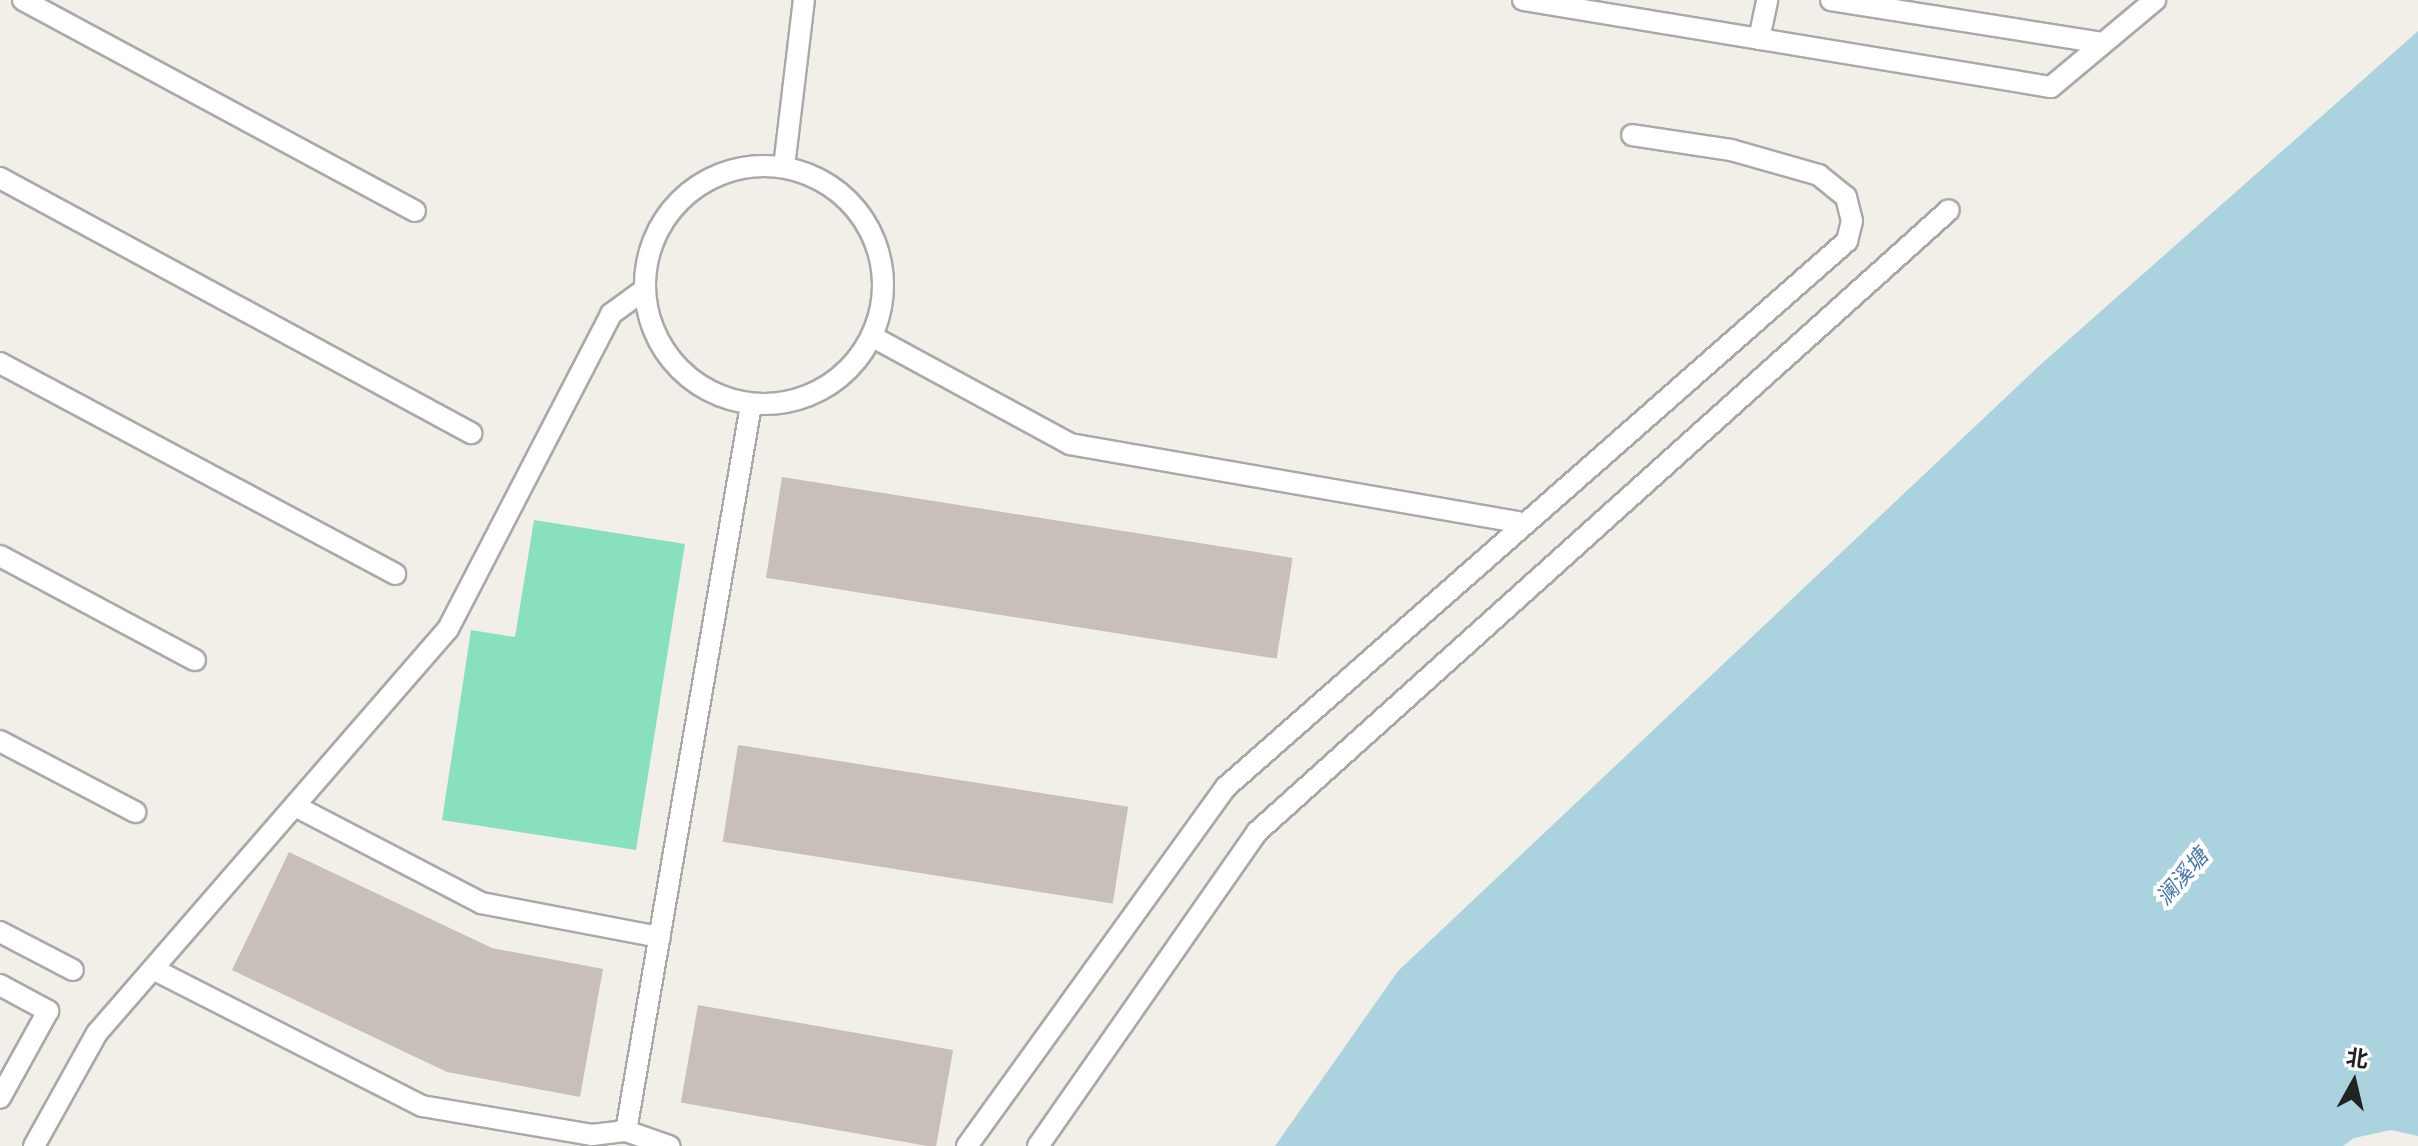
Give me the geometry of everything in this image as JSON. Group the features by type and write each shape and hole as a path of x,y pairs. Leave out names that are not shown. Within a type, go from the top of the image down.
{"lane":[{"path":"23,0 415,211"},
{"path":"784,167 804,0"},
{"path":"1523,0 2051,87 2155,0"},
{"path":"1759,39 1767,0"},
{"path":"1831,0 2102,43"},
{"path":"967,1146 1226,787 1847,241 1852,221 1846,197 1819,175 1731,150 1632,135"},
{"path":"741,167 784,167 819,178 849,200 871,229 883,265 883,301 873,337 852,367 823,390 788,403 751,405 710,393 676,368 652,332 643,291 648,248 668,211 701,183 741,167"},
{"path":"0,178 471,433"},
{"path":"1038,1146 1257,832 1949,210"},
{"path":"34,1146 97,1033 448,629 611,314 643,291"},
{"path":"873,337 1070,444 1518,522"},
{"path":"0,363 395,574"},
{"path":"626,1131 751,405"},
{"path":"0,556 195,660"},
{"path":"0,741 135,812"},
{"path":"295,806 481,903 660,937"},
{"path":"0,932 73,970"},
{"path":"153,969 422,1106 592,1135 626,1131 669,1146"},
{"path":"0,985 48,1011 0,1098"}],"green space":[{"path":"534,520 685,544 636,850 442,820 471,630 515,637"}],"water":[{"name":"澜溪塘","path":"2418,31 2418,1136 2391,1130 2354,1138 2343,1146 1275,1146 1398,971 2040,365"}],"building":[{"path":"782,477 1293,558 1277,659 766,578"},
{"path":"738,745 1128,807 1113,904 723,842"},
{"path":"289,852 492,948 603,969 580,1097 447,1072 232,970"},
{"path":"698,1005 953,1050 936,1146 681,1102"}]}
